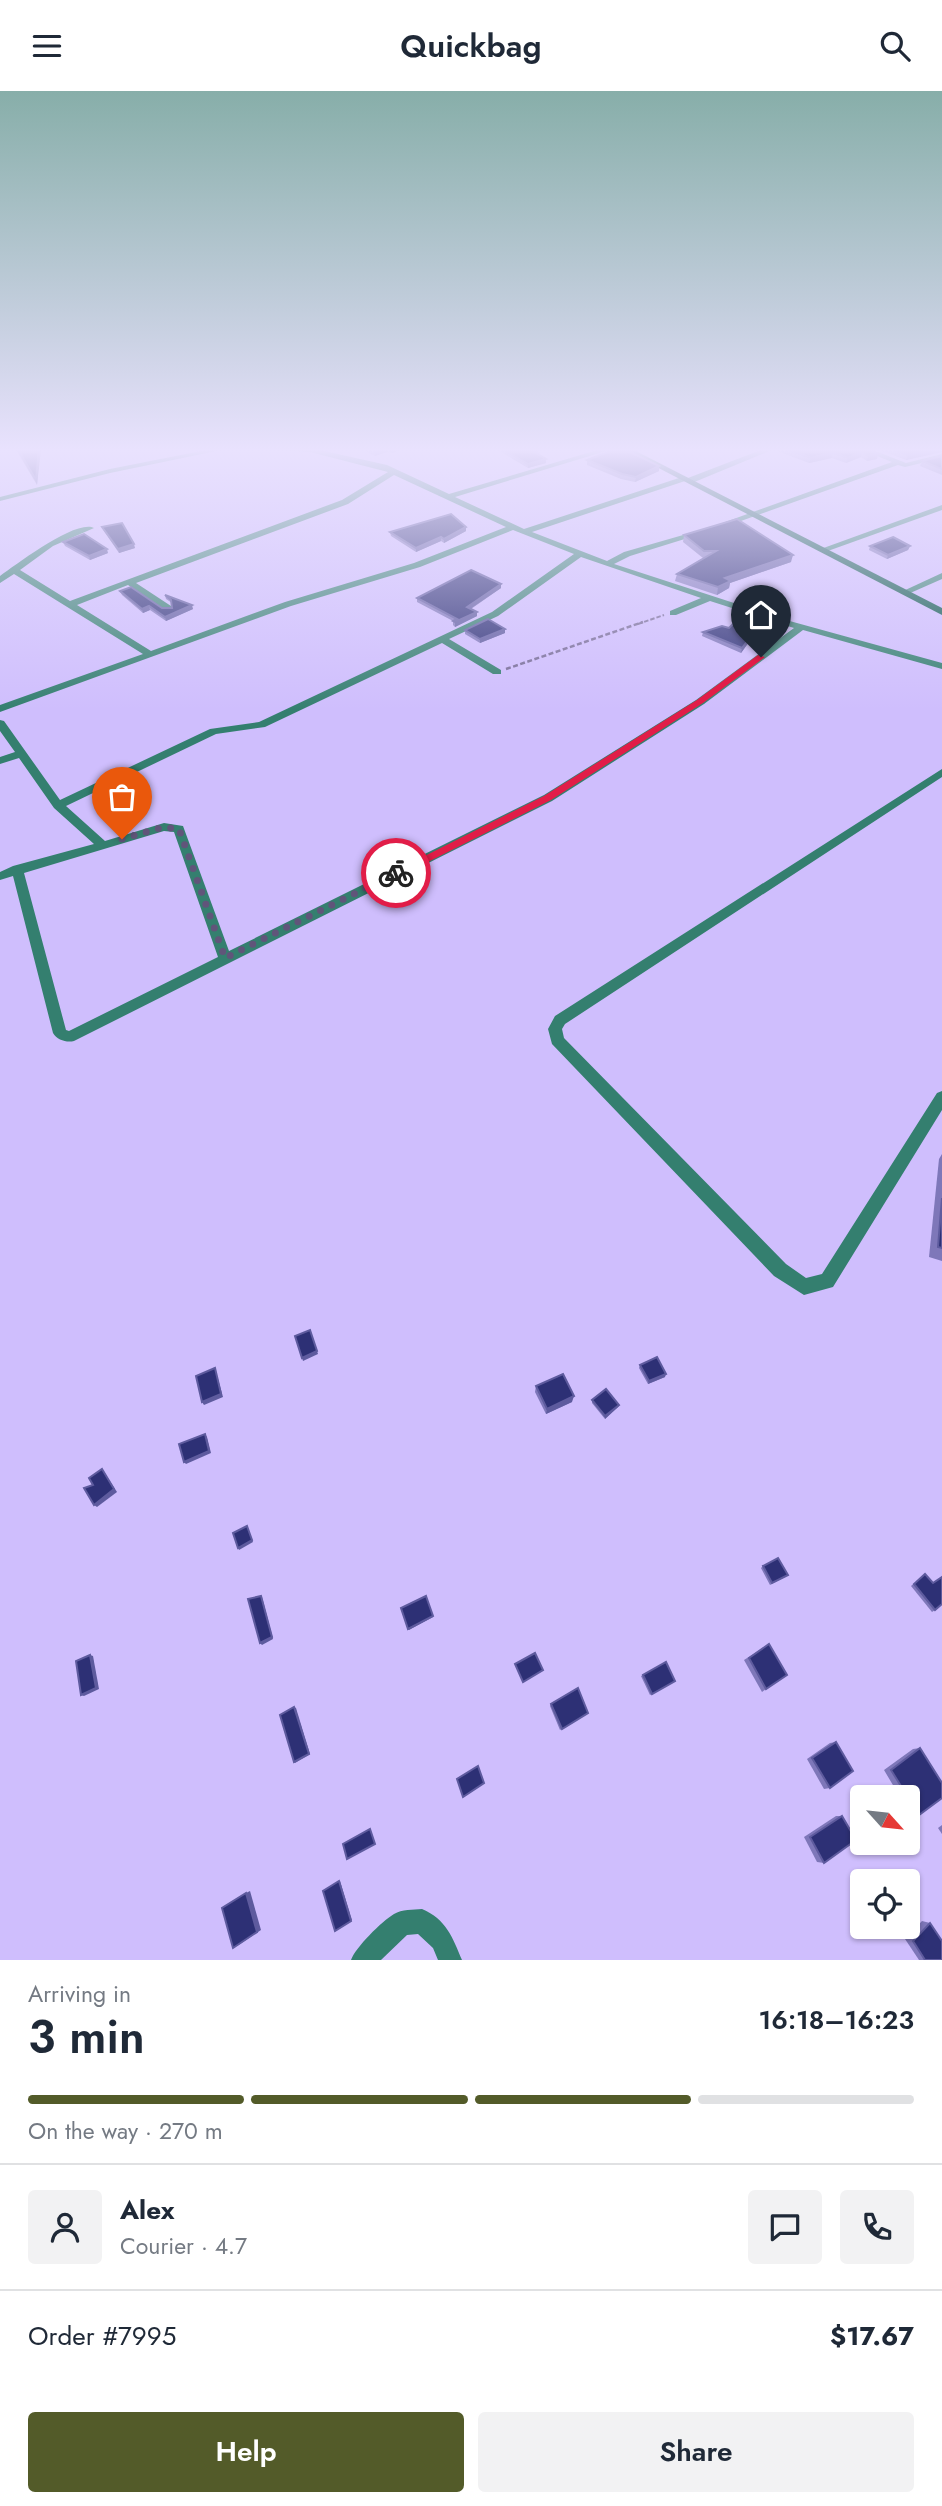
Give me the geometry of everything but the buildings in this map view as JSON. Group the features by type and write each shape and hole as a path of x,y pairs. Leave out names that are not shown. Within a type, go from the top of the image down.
{"street":[{"path":"0,580 50,544 72,535"},
{"path":"70,604 255,535"},
{"path":"0,709 288,604 417,565 492,535"},
{"path":"532,535 709,598 942,666"},
{"path":"607,564 627,554 688,535"},
{"path":"793,535 942,612"},
{"path":"822,550 863,535"},
{"path":"58,804 214,731 261,725 495,614 580,554"},
{"path":"16,571 150,654"},
{"path":"905,592 942,576"},
{"path":"129,582 168,608"},
{"path":"673,613 709,598"},
{"path":"17,869 60,1033 69,1037 548,798 700,702 801,627"},
{"path":"442,639 497,672"},
{"path":"0,723 58,804 101,844"},
{"path":"0,761 22,753"},
{"path":"942,772 583,1004 560,1020 555,1029 557,1039 780,1270 804,1287 827,1281 942,1097"},
{"path":"0,876 164,827 179,829 225,958"},
{"path":"363,1960 402,1923 422,1921 442,1940 450,1960"}],"path":[{"path":"497,672 673,613"}],"way so far":[{"path":"122,839 164,827 179,829 225,958 396,873"}],"route":[{"path":"396,873 548,798 700,702 761,657"}]}
